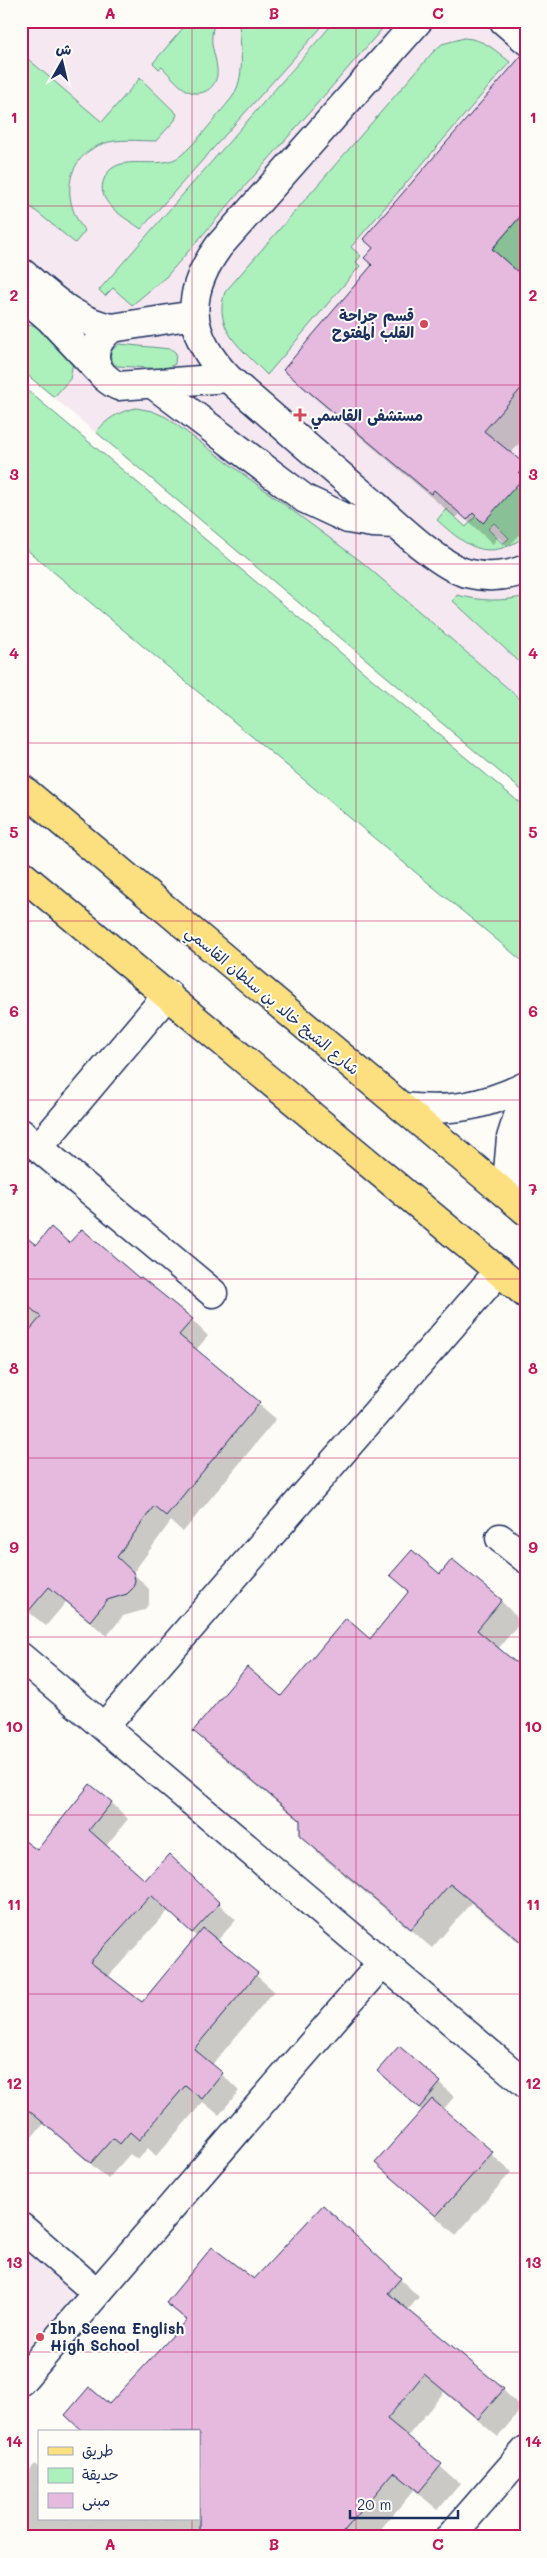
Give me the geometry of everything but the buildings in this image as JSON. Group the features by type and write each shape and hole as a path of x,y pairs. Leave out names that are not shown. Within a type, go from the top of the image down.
{"main road":[{"name":"شارع الشيخ خالد بن سلطان القاسمي","path":"21,788 516,1202"},
{"path":"21,874 168,994 526,1294"}],"street":[{"path":"418,21 219,246 204,266 196,290 194,314 200,339 211,360 228,378 396,524 444,562 465,572 489,576 514,574 526,568"},
{"path":"504,21 526,40"},
{"path":"21,272 77,317 112,328 194,314"},
{"path":"21,294 50,319 106,380 118,386 154,385 228,378"},
{"path":"98,371 95,359 96,346 102,336 112,328"},
{"path":"154,385 305,499 348,519 396,524"},
{"path":"168,994 30,1140 213,1293"},
{"path":"402,1107 434,1111 467,1108 499,1099 526,1086"},
{"path":"516,1202 511,1138 526,1091"},
{"path":"104,1727 499,1271"},
{"path":"500,1538 526,1560"},
{"path":"21,1657 526,2084"},
{"path":"21,2381 382,1963"},
{"path":"21,2227 97,2293"},
{"path":"450,2537 526,2450"}],"shaded area":[{"name":"مستشفى القاسمي","path":"21,21 526,21 526,794 21,370"},
{"name":"Ibn Seena English High School","path":"21,2227 97,2293 21,2381"}],"green space":[{"path":"189,21 214,21 212,42 217,75 210,88 199,93 187,91 162,67 159,69 153,63"},
{"path":"239,21 327,21 141,229 108,204 102,190 103,182 108,172 116,166 125,163 157,163 177,158 205,131 231,99 239,81 241,62"},
{"path":"335,21 372,21 382,29 166,277 132,305 113,288 105,296 99,290"},
{"path":"464,38 478,40 494,49 510,62 351,247 361,256 356,262 360,266 267,375 232,338 226,328 222,305 225,292 433,52 442,44"},
{"path":"21,53 102,122 140,78 177,114 175,120 156,141 122,140 108,142 89,151 80,160 73,171 70,195 72,208 85,231 75,243 21,199"},
{"path":"526,210 526,279 492,249"},
{"path":"33,325 41,328 73,362 70,379 54,397 21,370 21,327"},
{"path":"119,344 171,349 176,353 175,364 165,369 117,366 112,361 111,351"},
{"path":"21,385 526,808 526,964 21,545"},
{"path":"136,408 152,411 166,417 362,562 526,704 526,794 96,432 114,416"},
{"path":"526,483 526,536 500,549 489,550 468,544 437,520 446,509 466,527 483,508 515,486 519,490","holes":["494,523 509,538 503,544 488,529"]},
{"path":"457,595 491,600 526,596 526,668 453,601"}],"place":[{"name":"قسم جراحة القلب المفتوح","path":"424,324"},
{"name":"مستشفى القاسمي","path":"300,415"},
{"name":"Ibn Seena English High School","path":"40,2337"}]}
